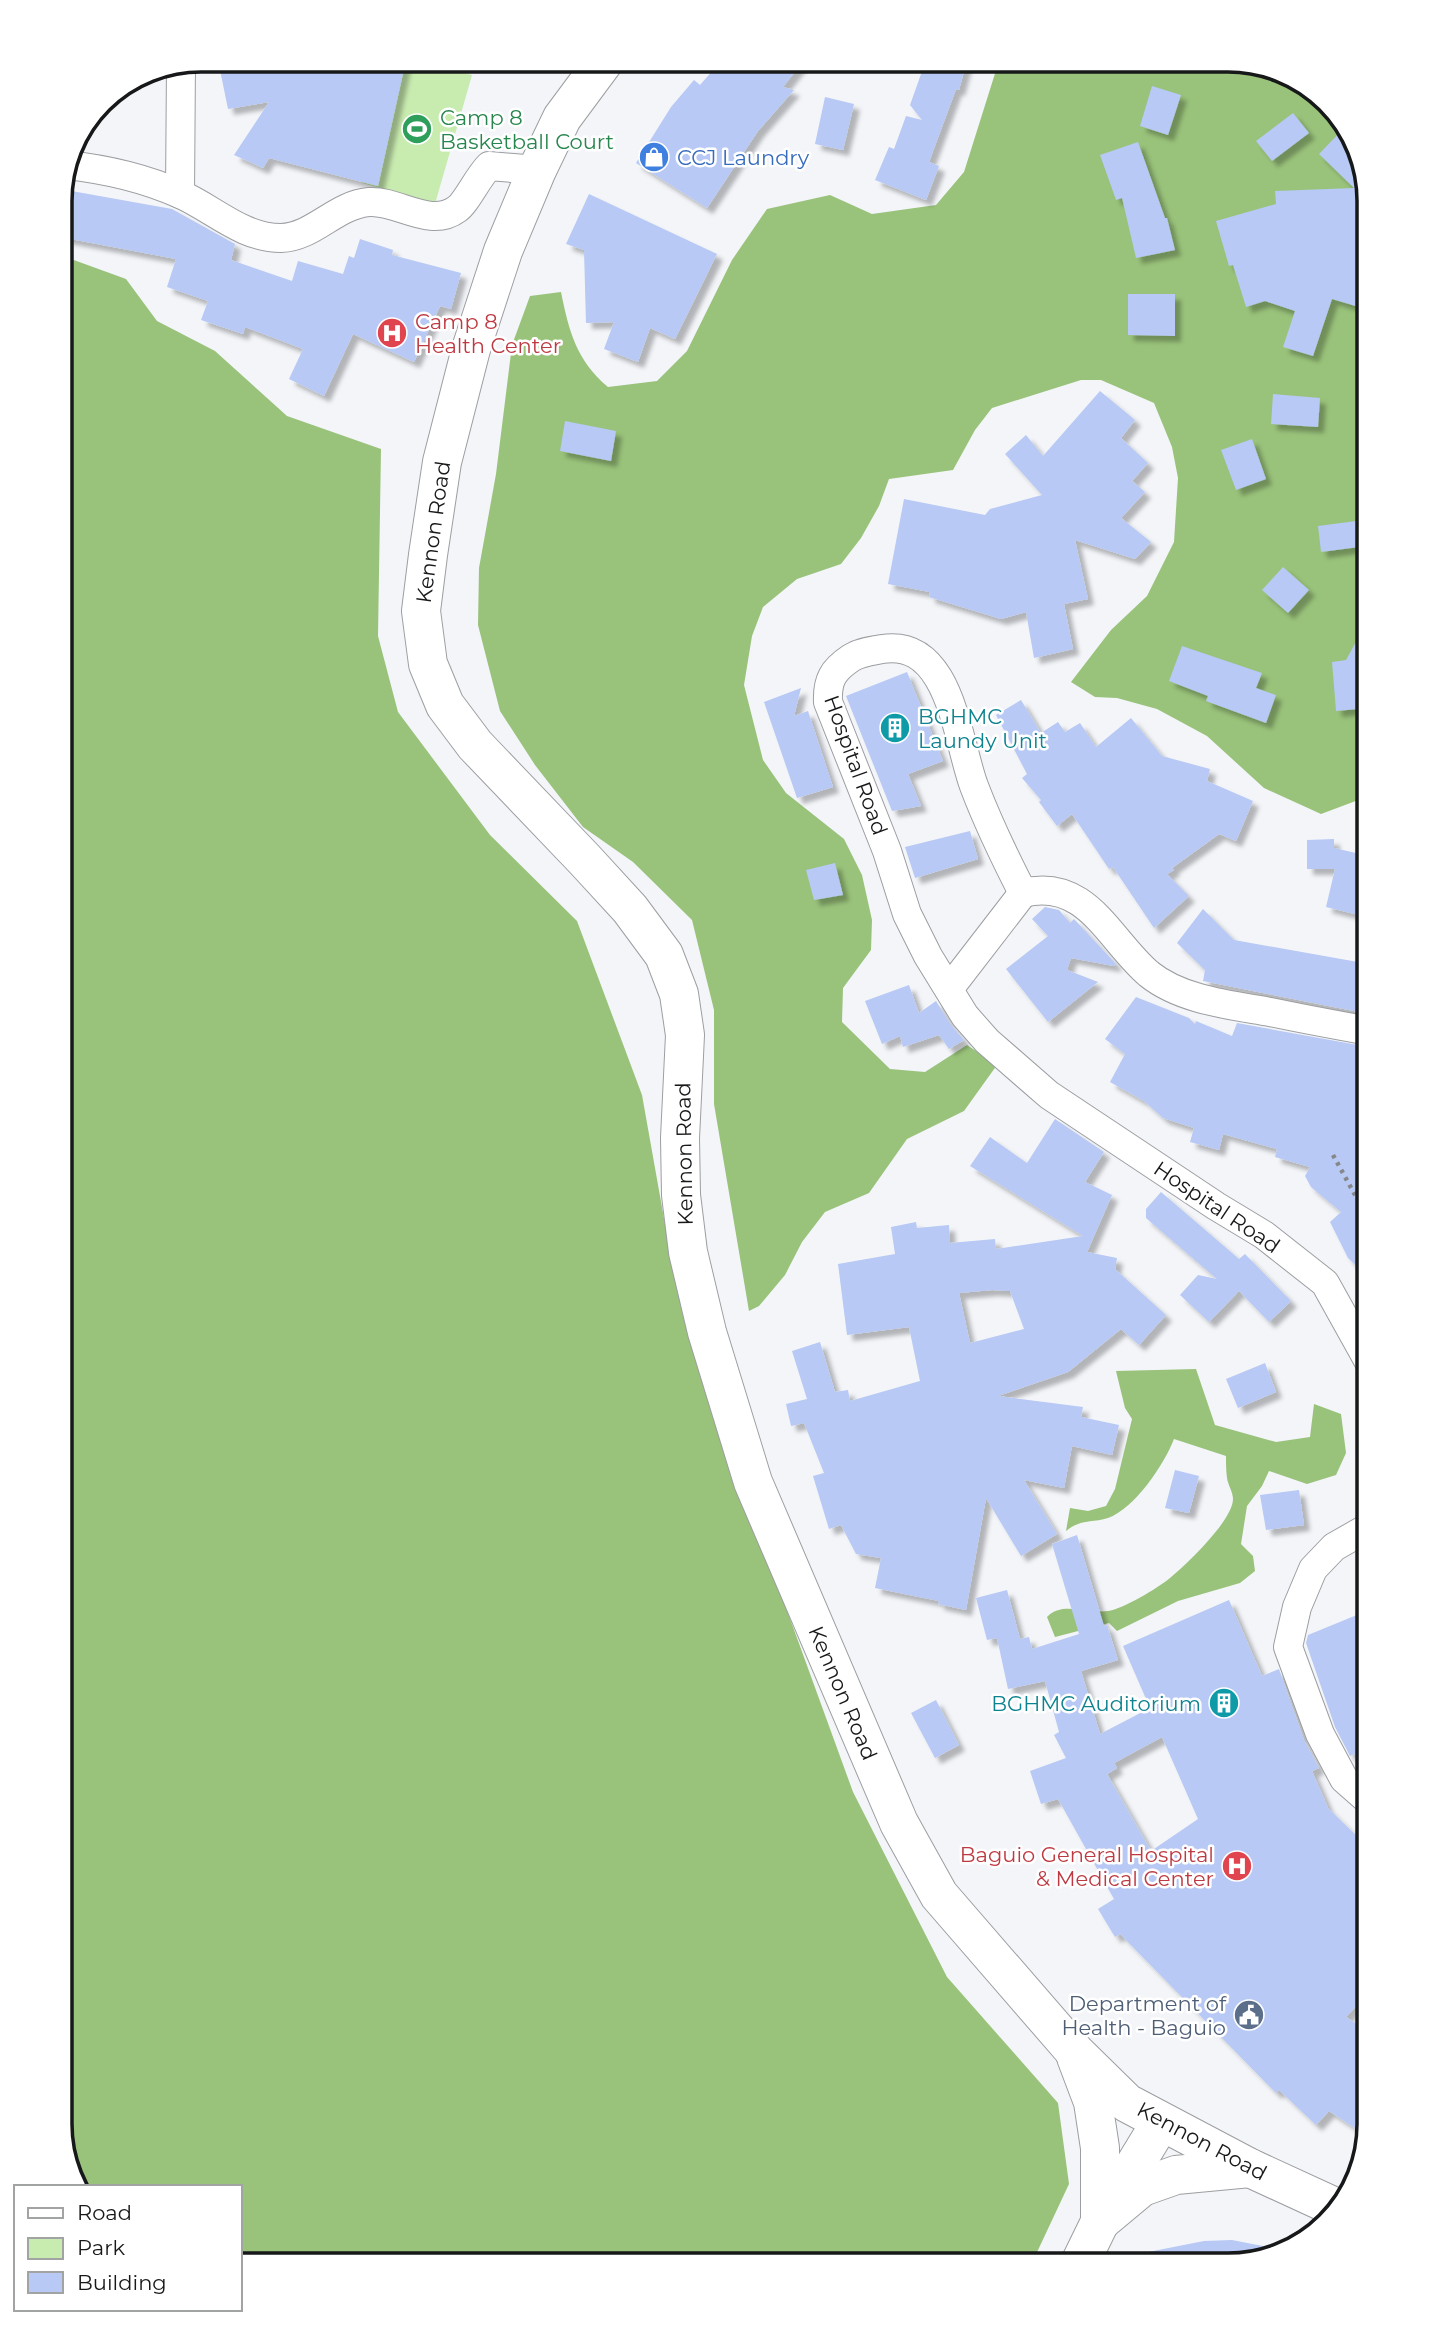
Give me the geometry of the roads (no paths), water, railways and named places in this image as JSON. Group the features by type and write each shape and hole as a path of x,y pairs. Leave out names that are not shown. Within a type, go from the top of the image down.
{"main road":[{"name":"Kennon Road","path":"596,72 562,118 537,170 503,251 471,349 442,462 421,611 428,664 446,705 475,745 630,909 664,955 679,995 685,1035 680,1126 681,1195 688,1252 707,1332 753,1482 899,1823 939,1895 1075,2052 1128,2103 1250,2168 1330,2205"},
{"path":"1075,2052 1093,2102 1100,2148 1100,2222"},
{"path":"1085,2253 1100,2222 1161,2122"},
{"path":"1100,2222 1142,2188 1176,2175 1250,2168"}],"street":[{"path":"180,194 181,73"},
{"path":"81,153 103,169"},
{"path":"76,166 103,169 180,194 230,224 258,235 279,238 294,237 358,203 374,202 425,215 445,214 458,209 489,166 537,170"},
{"name":"Hospital Road","path":"1023,893 995,838 972,783 944,685 930,666 916,654 896,647 856,655 844,663 833,674 828,687 828,702 887,851 907,914 928,956 965,1016 987,1041 1049,1094 1264,1235 1325,1283 1357,1339"},
{"path":"949,989 1023,893 1039,889 1073,897 1087,907 1150,975 1191,996 1357,1028"},
{"path":"1357,1534 1334,1547 1313,1569 1297,1607 1288,1647 1320,1734 1345,1779 1357,1790"}],"place":[{"name":"Camp 8 Basketball Court","path":"417,129"},
{"name":"CCJ Laundry","path":"654,157"},
{"name":"Camp 8 Health Center","path":"392,333"},
{"name":"BGHMC Laundy Unit","path":"895,728"},
{"name":"BGHMC Auditorium","path":"1224,1703"},
{"name":"Baguio General Hospital & Medical Center","path":"1237,1866"},
{"name":"Department of Health - Baguio","path":"1249,2015"}]}
